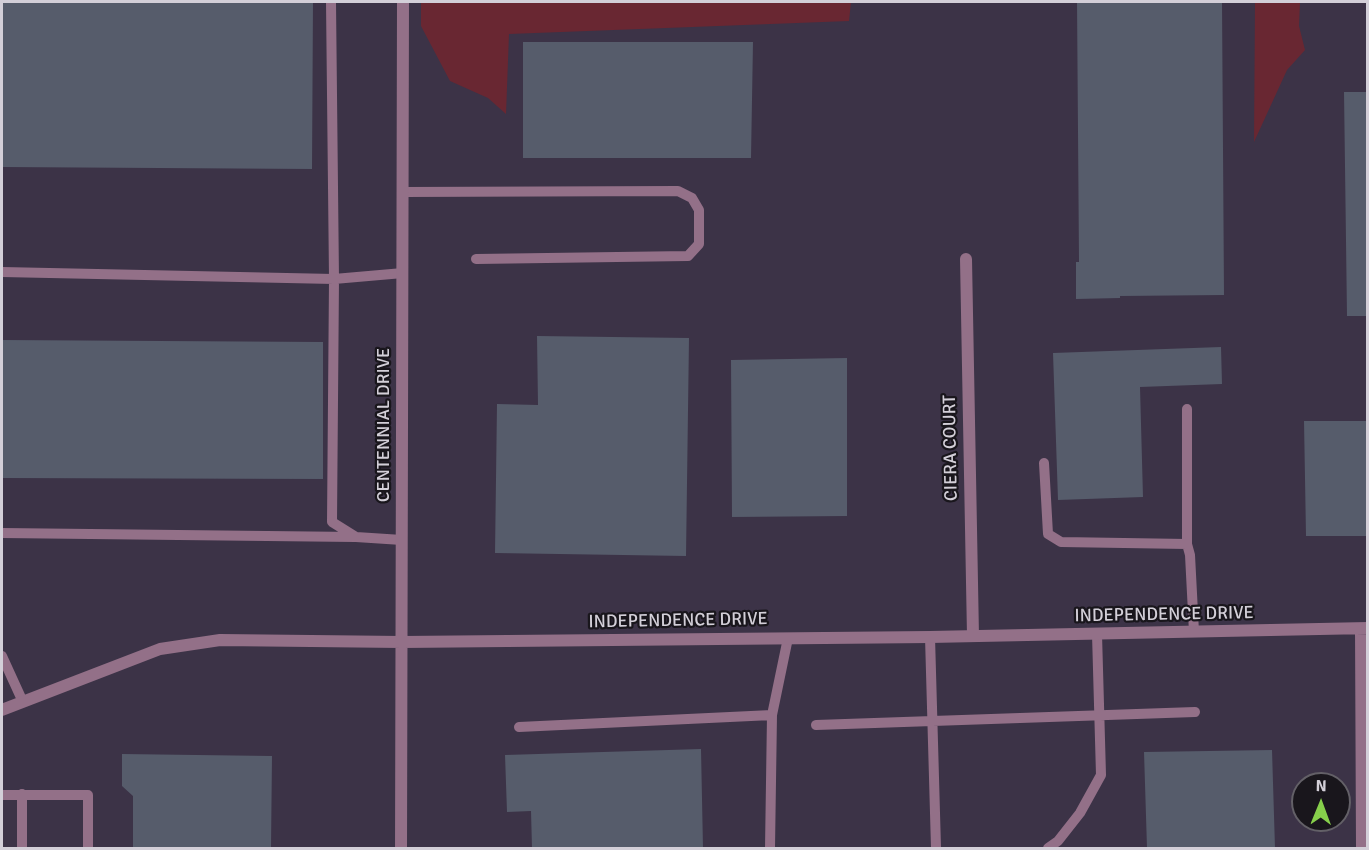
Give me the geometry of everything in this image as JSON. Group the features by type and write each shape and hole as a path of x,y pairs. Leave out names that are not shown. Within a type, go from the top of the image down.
{"street":[{"name":"CENTENNIAL DRIVE","path":"401,849 403,2"},
{"name":"CIERA COURT","path":"966,259 973,636"},
{"name":"INDEPENDENCE DRIVE","path":"2,710 160,649 220,640 402,642 930,637 1364,628"},
{"path":"1362,849 1364,628"}],"lane":[{"path":"331,2 334,279 332,522 356,537"},
{"path":"403,192 678,191 692,198 699,210 699,244 688,256 476,259"},
{"path":"2,272 334,279 403,273"},
{"path":"1187,410 1187,544 1194,632"},
{"path":"1044,463 1048,534 1060,542 1187,544"},
{"path":"2,533 356,537 402,540"},
{"path":"1048,849 1058,841 1080,813 1101,775 1097,634"},
{"path":"930,637 936,849"},
{"path":"770,849 772,715 788,638"},
{"path":"2,656 23,702"},
{"path":"816,725 932,723 1195,712"},
{"path":"519,727 772,715"},
{"path":"22,794 22,849"},
{"path":"2,795 88,795 88,849"}],"shaded area":[{"path":"2,2 1367,2 1367,848 2,848"},
{"path":"421,2 851,2 849,21 509,34 506,114 488,98 450,81 421,26"},
{"path":"1255,2 1300,2 1299,26 1305,50 1287,70 1254,142"}],"building":[{"path":"2,2 313,2 312,169 2,167"},
{"path":"1077,2 1222,2 1224,295 1120,296 1120,298 1076,299 1076,262 1079,262"},
{"path":"523,42 753,42 751,158 523,158"},
{"path":"1344,92 1368,92 1368,316 1347,316"},
{"path":"537,336 689,338 686,556 495,553 497,404 538,405"},
{"path":"2,340 323,342 323,479 2,478"},
{"path":"1221,347 1222,384 1140,387 1143,497 1058,500 1053,353"},
{"path":"847,358 847,516 732,517 731,360"},
{"path":"1304,421 1368,421 1368,536 1306,536"},
{"path":"701,749 703,848 532,848 531,811 507,812 505,755"},
{"path":"1272,750 1275,848 1147,848 1144,752"},
{"path":"122,754 272,756 271,848 133,848 133,796 122,786"}]}
